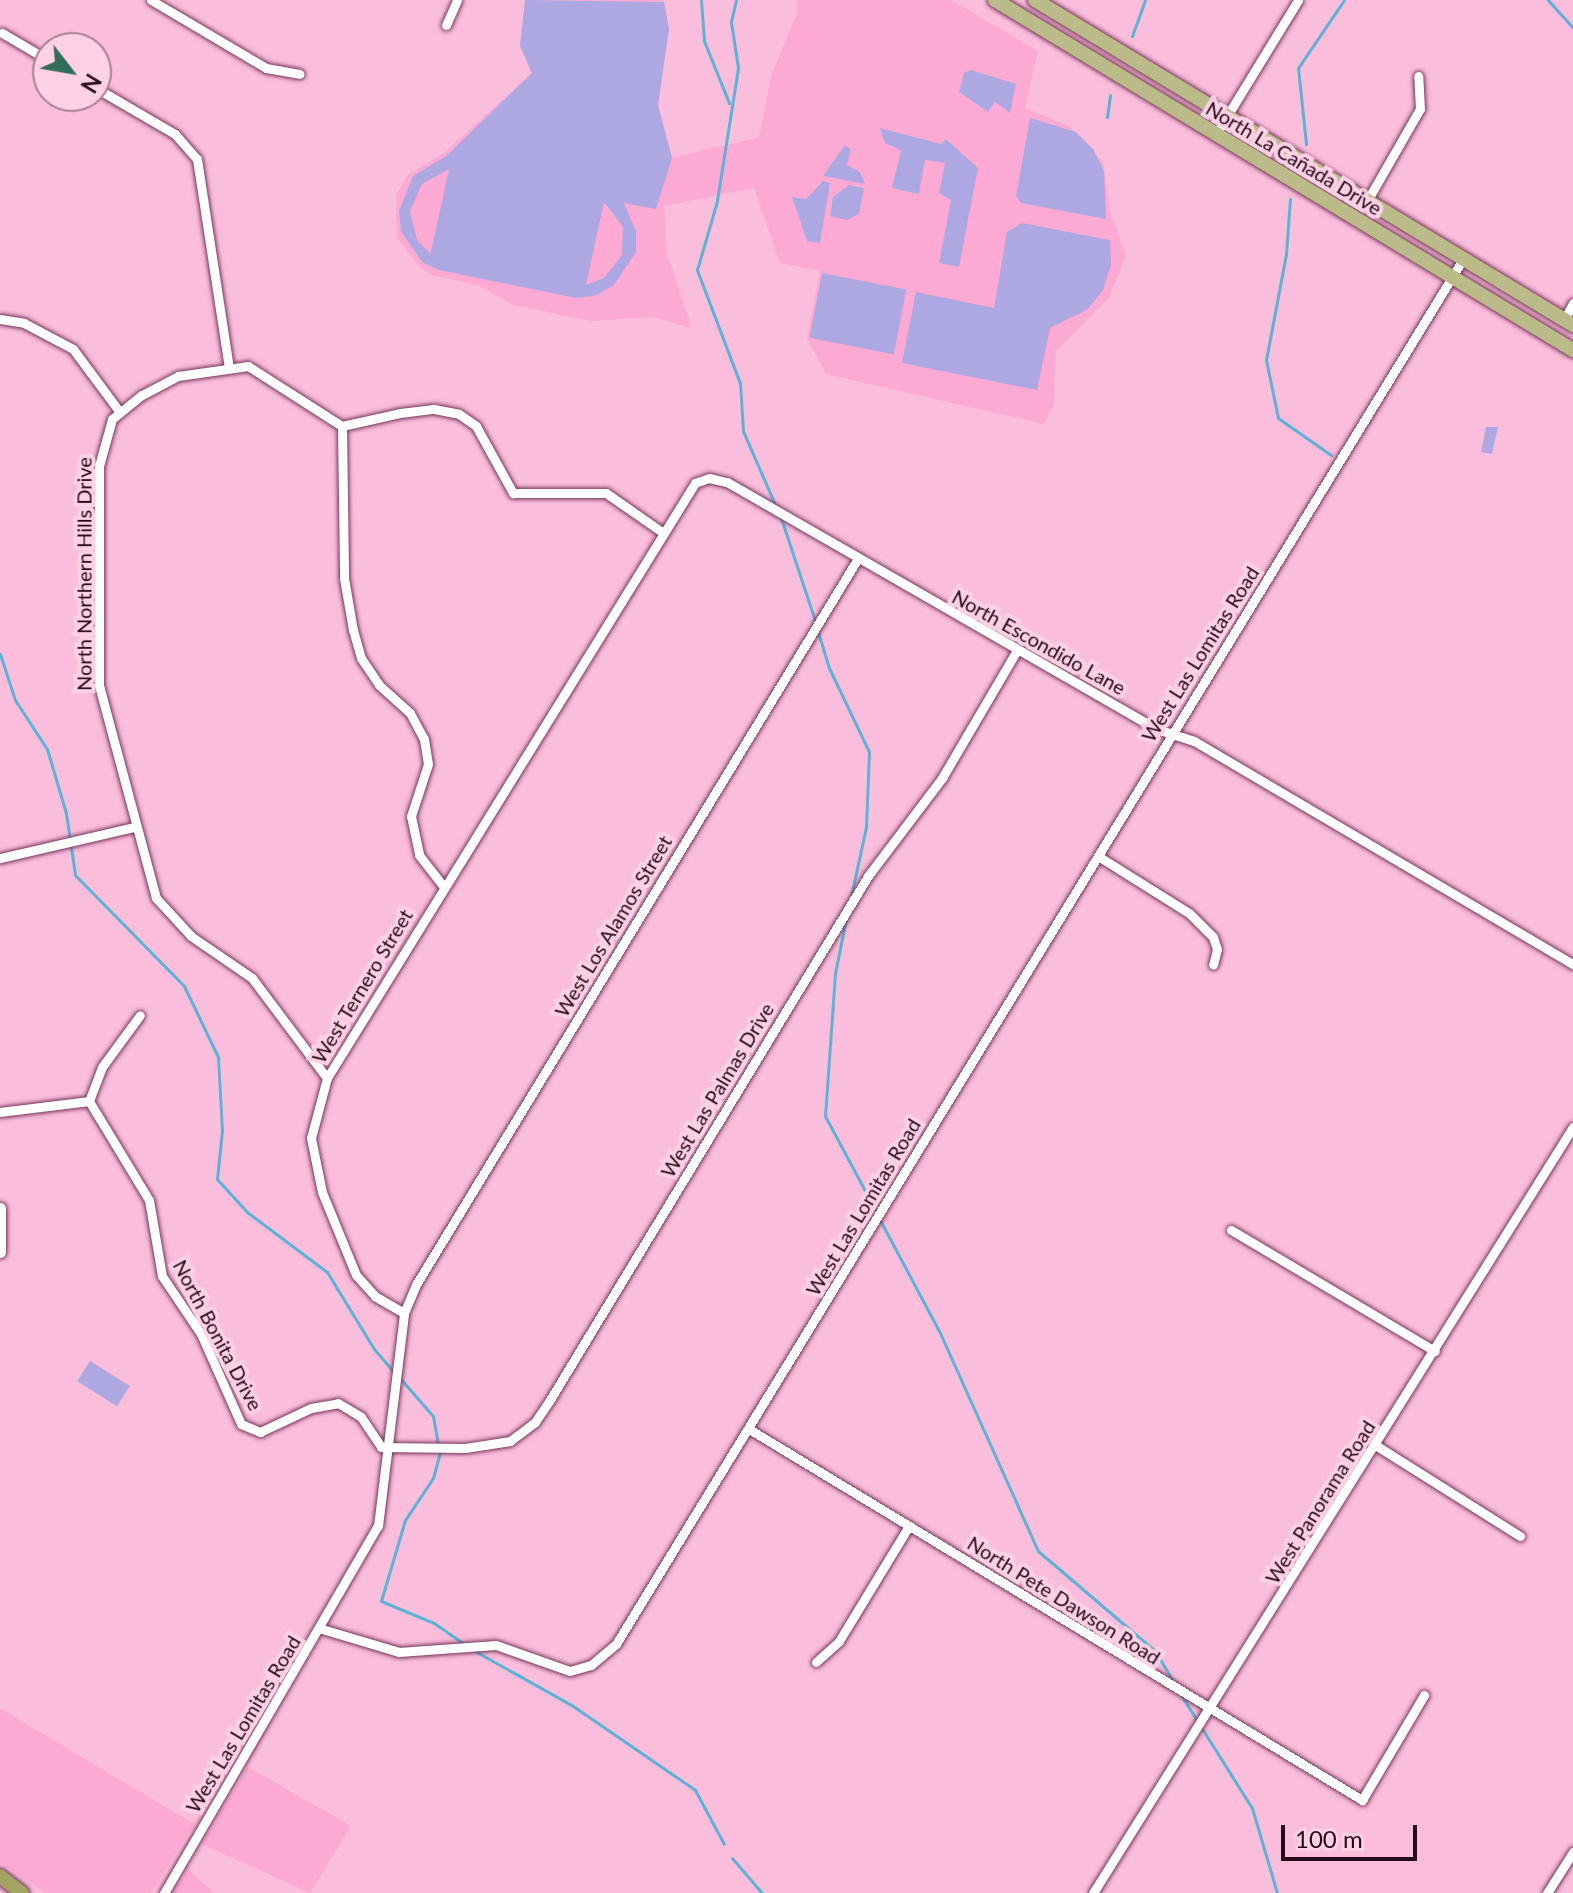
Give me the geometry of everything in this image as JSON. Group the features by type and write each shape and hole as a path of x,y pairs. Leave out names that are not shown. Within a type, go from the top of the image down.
{"highway":[{"path":"0,1876 22,1893"}],"main road":[{"name":"North La Cañada Drive","path":"995,0 1573,350"},
{"name":"North La Cañada Drive","path":"1035,0 1568,322"}],"street":[{"path":"151,0 266,68 299,74"},
{"path":"446,25 457,0"},
{"path":"1216,134 1298,0"},
{"path":"2,33 32,51"},
{"path":"1367,201 1415,122 1422,95 1418,76"},
{"path":"112,97 175,134 197,159 232,366"},
{"name":"West Las Lomitas Road","path":"164,1893 322,1629 399,1652 484,1643 558,1670 591,1665 621,1636 1463,259"},
{"path":"1568,322 1573,303"},
{"path":"0,319 24,323 73,349 119,411 178,376 232,366 264,373 342,426 400,413 459,414 476,426 513,493 606,493 662,532"},
{"name":"North Northern Hills Drive","path":"119,411 104,435 99,466 99,685 134,827 156,898 170,917 252,978 327,1078"},
{"path":"342,426 344,578 353,630 361,658 379,685 410,713 424,739 428,764 411,816 419,855 443,886"},
{"name":"North Escondido Lane","path":"695,483 709,478 727,482 1017,650 1171,735 1194,741 1573,964"},
{"name":"West Ternero Street","path":"404,1313 375,1296 356,1275 322,1192 311,1138 327,1078 695,483"},
{"name":"West Los Alamos Street","path":"404,1313 417,1283 857,560"},
{"name":"West Las Palmas Drive","path":"389,1449 495,1446 535,1422 868,876 942,778 1017,650"},
{"path":"0,858 134,827"},
{"path":"1098,856 1189,913 1213,937 1217,949 1213,965"},
{"path":"0,1112 89,1101 102,1067 140,1015"},
{"name":"North Bonita Drive","path":"89,1101 149,1200 162,1276 201,1334 241,1424 260,1432 311,1408 338,1403 361,1417 376,1444 389,1449"},
{"name":"West Panorama Road","path":"1093,1893 1377,1446 1573,1127"},
{"path":"0,1208 0,1252"},
{"path":"1231,1230 1435,1351"},
{"path":"322,1629 376,1535 404,1313"},
{"name":"North Pete Dawson Road","path":"749,1429 1362,1800 1424,1695"},
{"path":"1377,1446 1520,1536"},
{"path":"816,1662 839,1641 909,1526"},
{"path":"1547,1893 1573,1852"}],"shaded area":[{"path":"525,0 663,0 669,29 658,105 672,158 759,137 772,74 797,14 797,0 951,0 1038,51 1025,108 1069,126 1103,162 1110,211 1126,255 1109,298 1056,351 1054,404 1044,424 826,374 807,338 820,271 780,263 754,188 664,206 667,253 692,328 653,317 591,321 514,305 478,285 432,275 418,265 397,237 396,195 408,175 444,153 532,73 520,46"},
{"path":"525,0 664,2 669,29 658,105 672,158 656,209 624,203 636,231 636,252 614,285 597,295 576,298 439,270 422,262 401,231 399,211 413,176 445,157 532,73 520,46","holes":["449,169 431,252 430,253 417,240 410,211 422,184","604,202 623,227 622,255 604,278 586,285"]},
{"path":"971,70 1016,84 1010,113 995,102 988,112 959,92 964,73"},
{"path":"1030,118 1076,132 1093,149 1104,171 1106,219 1021,203 1016,196"},
{"path":"880,128 941,144 946,139 978,168 959,267 939,263 951,200 939,193 945,163 925,160 919,194 892,188 901,150 885,143"},
{"path":"845,145 851,150 847,165 860,172 865,184 823,176"},
{"path":"823,181 830,183 820,243 807,241 792,197 806,199"},
{"path":"849,185 864,188 859,214 847,220 830,216 833,197"},
{"path":"1022,223 1110,240 1111,265 1103,290 1087,310 1050,328 1037,390 902,363 916,292 994,308 1007,232"},
{"path":"822,273 906,289 894,354 809,338"},
{"path":"1486,427 1498,427 1492,454 1481,452"},
{"path":"90,1361 130,1386 117,1406 77,1381"},
{"path":"0,1708 194,1824 151,1893 45,1893 0,1862"},
{"path":"248,1767 351,1826 310,1893 202,1844"},
{"path":"188,1869 214,1893 173,1893"}],"waterway":[{"path":"701,0 704,41 729,103"},
{"path":"736,0 731,22 738,68 717,201 697,270 740,383 743,431 776,507"},
{"path":"1132,36 1145,0"},
{"path":"1306,144 1298,68 1344,0"},
{"path":"1548,0 1573,28"},
{"path":"1107,117 1110,95"},
{"path":"1290,199 1286,254 1266,360 1278,418 1331,455"},
{"path":"781,518 816,624"},
{"path":"818,632 829,668 869,752 866,827 851,896"},
{"path":"0,654 15,700 47,749 66,813 75,875 184,986 218,1057 222,1130 217,1179 247,1212 327,1272 374,1349 394,1372"},
{"path":"846,919 835,973 825,1116 877,1213"},
{"path":"880,1220 940,1333 1038,1551 1155,1651 1173,1681"},
{"path":"399,1377 433,1416 438,1444"},
{"path":"440,1452 433,1478 405,1520 381,1601 434,1623 463,1643"},
{"path":"473,1650 573,1706 695,1790 724,1844"},
{"path":"1181,1695 1252,1808 1277,1893"},
{"path":"732,1858 762,1893"}]}
